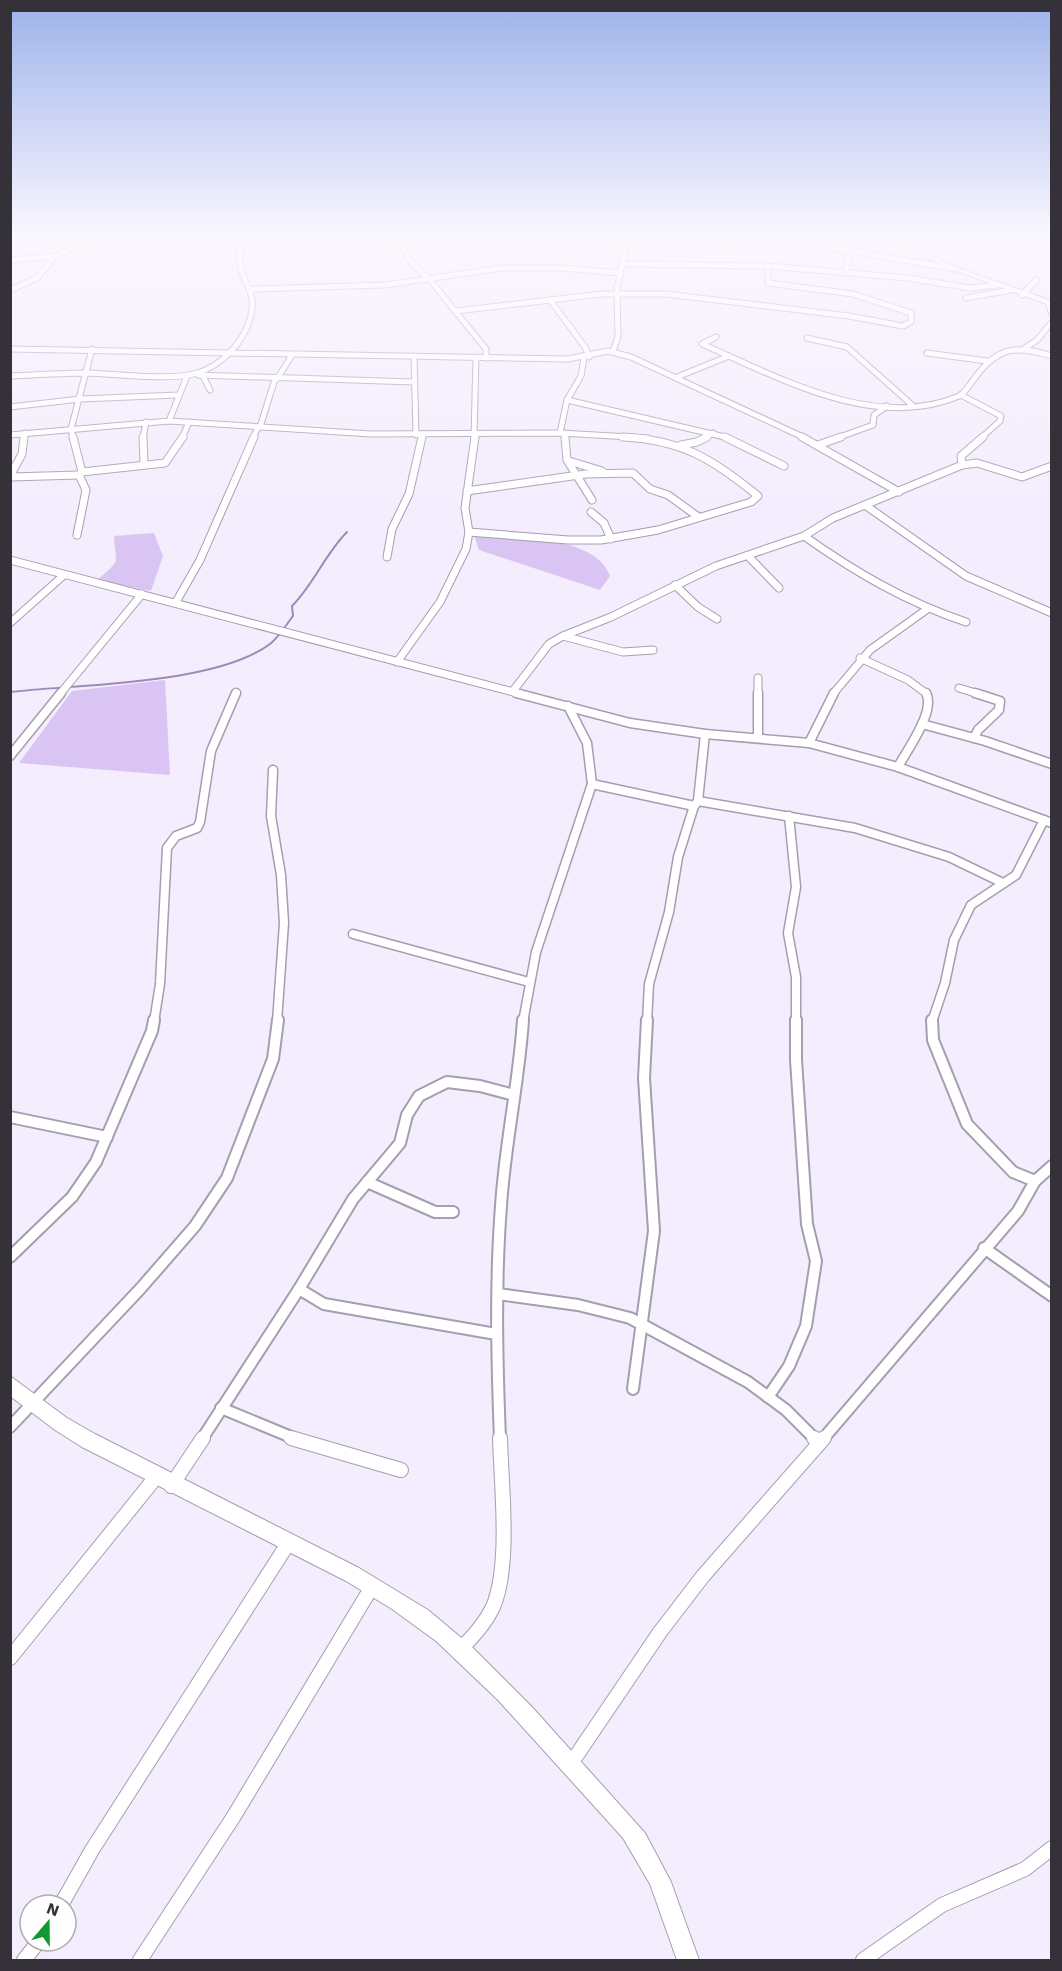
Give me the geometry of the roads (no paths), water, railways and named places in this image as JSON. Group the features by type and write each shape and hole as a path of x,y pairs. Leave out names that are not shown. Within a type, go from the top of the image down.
{"street":[{"path":"170,421 177,408 179,395 190,375 212,369 230,354 245,329"},
{"path":"470,329 486,349 486,358"},
{"path":"572,329 585,347 587,358 581,376 567,400 562,433 567,460 592,500"},
{"path":"613,351 618,337 618,329"},
{"path":"1025,348 1048,329"},
{"path":"716,337 702,344 818,394 856,404 887,406 912,405 961,395 987,361 1006,351 1025,348 1052,356"},
{"path":"807,338 847,347 912,405"},
{"path":"10,349 486,358 587,358 613,351 677,377 818,445 899,492"},
{"path":"77,534 86,490 71,429 92,349"},
{"path":"927,353 987,361"},
{"path":"176,602 204,552 259,427 276,379 292,355"},
{"path":"677,377 729,356"},
{"path":"387,557 392,529 409,494 419,434 414,357"},
{"path":"397,662 440,602 466,549 467,491 475,434 476,357"},
{"path":"10,376 84,373 414,382"},
{"path":"203,376 210,390"},
{"path":"10,407 80,399 179,395"},
{"path":"961,395 984,410 1001,416 1000,421 961,456 962,465"},
{"path":"567,400 713,433 738,441 784,466"},
{"path":"818,445 873,425 874,415 887,406"},
{"path":"10,435 170,421 371,434 562,433 647,438 681,445 734,476 758,496 751,502 643,533 611,539 547,540 468,532"},
{"path":"144,464 142,445 146,422"},
{"path":"10,476 80,473 167,462 185,434 189,422"},
{"path":"10,476 22,454 25,433"},
{"path":"681,445 696,442 713,433"},
{"path":"696,442 693,448 696,454"},
{"path":"567,460 605,473"},
{"path":"513,691 537,658 563,636 611,617 716,566 804,536 833,518 962,465 977,463 1022,477 1052,466"},
{"path":"467,491 605,473 633,473 650,489 668,495 697,516"},
{"path":"865,505 966,576 1052,614"},
{"path":"591,512 604,524 611,539"},
{"path":"804,536 853,571 926,610 966,622"},
{"path":"748,556 779,588"},
{"path":"10,560 630,723 705,734 809,743 898,767 1048,822 1016,875 971,904 954,940 945,983 932,1016 933,1040 967,1124 998,1158 1023,1178 1035,1181"},
{"path":"10,623 64,575"},
{"path":"675,585 698,607 717,619"},
{"path":"10,756 62,689 142,594"},
{"path":"809,743 819,716 840,681 860,658 889,632 926,610"},
{"path":"563,636 623,652 653,650"},
{"path":"860,658 924,687 931,702 922,724 898,767"},
{"path":"758,678 758,738"},
{"path":"959,688 1000,701 999,710 978,730 974,738"},
{"path":"10,1257 72,1197 96,1162 152,1031 160,984 167,848 176,836 197,828 201,821 205,774 215,734 236,693"},
{"path":"460,1650 482,1627 494,1605 500,1578 503,1530 496,1334 501,1206 529,982 536,952 592,784 583,728 568,706"},
{"path":"922,724 974,738 1052,764"},
{"path":"633,1389 654,1231 644,1078 649,984 669,912 678,856 696,803 705,734"},
{"path":"10,1428 195,1226 227,1178 253,1116 273,1059 281,992 283,914 281,875 271,816 273,770"},
{"path":"592,784 855,828 949,857 1003,883"},
{"path":"768,1397 789,1366 806,1326 816,1261 807,1224 796,1060 796,977 788,933 796,887 789,816"},
{"path":"353,934 529,982"},
{"path":"10,1658 164,1481 221,1408 299,1289 353,1199 400,1143 407,1115 419,1096 434,1086 447,1082 480,1086 514,1095"},
{"path":"10,1118 107,1137"},
{"path":"570,1765 660,1632 703,1576 1027,1198 1035,1181 1052,1166"},
{"path":"1023,1178 1027,1198"},
{"path":"367,1182 435,1212 453,1212"},
{"path":"984,1248 1052,1296"},
{"path":"299,1289 324,1304 496,1334"},
{"path":"498,1294 550,1300 627,1317 705,1358 768,1397 819,1443"},
{"path":"10,1384 33,1405 90,1442 373,1585 423,1618 460,1650 570,1765 643,1848 662,1884 688,1960"},
{"path":"221,1408 286,1436 401,1470"},
{"path":"68,1893 92,1850 289,1542"},
{"path":"140,1960 234,1816 373,1585"},
{"path":"863,1960 900,1932 942,1905 1025,1869 1052,1848"}],"waterway":[{"path":"10,692 181,675 216,668 246,658 270,644 279,634 293,616 292,606 347,532"}]}
